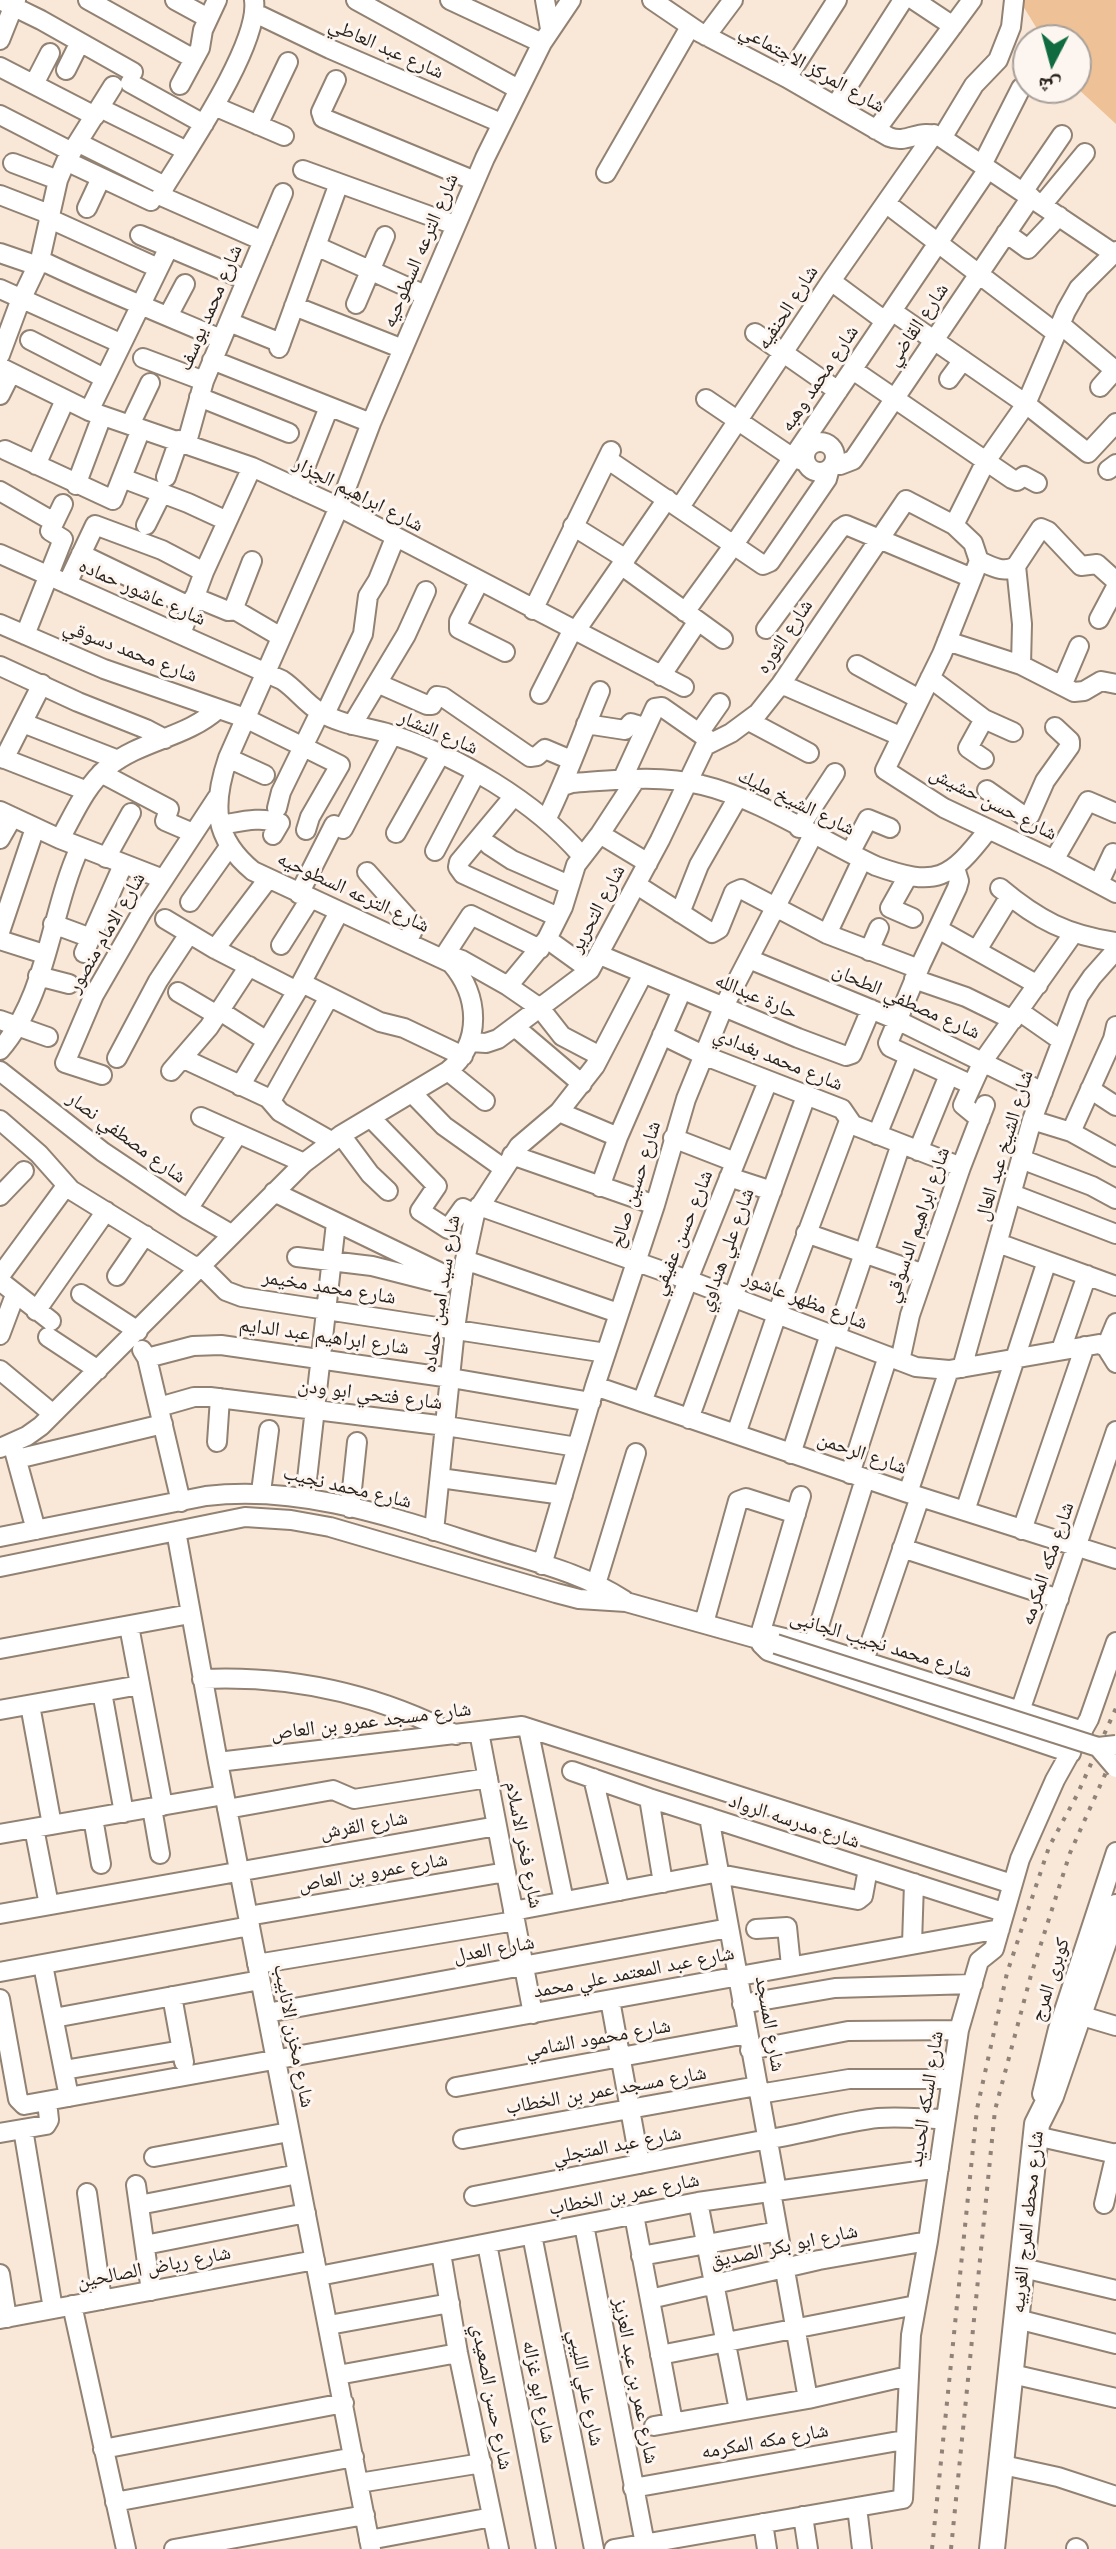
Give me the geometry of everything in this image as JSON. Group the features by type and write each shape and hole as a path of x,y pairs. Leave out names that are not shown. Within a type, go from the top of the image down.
{"main road":[{"name":"شارع محطه المرج الغربيه","path":"992,2549 1037,2130 1079,2015 1109,1950 1116,1907"}],"street":[{"path":"88,0 194,59"},
{"path":"175,0 208,18"},
{"path":"180,85 194,59 217,0"},
{"path":"356,0 518,89"},
{"path":"450,0 546,36 545,0"},
{"name":"شارع الترعه السطوحيه","path":"466,1049 474,1026 472,1000 462,976 444,956 305,897 246,866 229,847 221,825 217,798 228,758 339,507 455,225 518,89 546,36 571,0"},
{"name":"شارع المركز الاجتماعي","path":"652,0 698,32 787,78 895,140 926,132 938,136"},
{"path":"606,173 698,32 733,0"},
{"path":"787,78 837,0"},
{"path":"835,106 903,0"},
{"path":"914,0 953,26"},
{"path":"876,130 972,0"},
{"name":"شارع الحنفيه","path":"540,694 574,632 623,562 739,421 831,281 974,85 998,60 1011,27 1014,0"},
{"path":"0,40 11,2 80,42 126,80 204,124"},
{"path":"254,7 238,59 204,124 165,186 162,197 263,241"},
{"name":"شارع عبد العاطي","path":"254,7 330,49 501,123"},
{"path":"66,70 80,42"},
{"path":"34,84 50,53"},
{"path":"258,125 288,62"},
{"path":"0,67 187,151"},
{"path":"0,355 5,328 39,263 58,180 98,112 126,80"},
{"path":"336,80 321,112 323,118 475,181"},
{"name":"شارع محمد وهبه","path":"661,676 691,616 733,546 799,459 838,391 938,243 985,167 1014,104"},
{"path":"214,106 284,136"},
{"path":"1,118 72,152 165,186"},
{"path":"1032,198 1062,135"},
{"path":"781,684 900,736 947,641 976,570 977,549 954,525 986,461 1026,404 1079,288 1115,253 938,136"},
{"path":"72,152 101,178 151,201"},
{"path":"1032,198 1085,153"},
{"path":"13,163 58,180"},
{"path":"303,170 455,225"},
{"path":"87,208 101,178"},
{"path":"0,253 39,263 168,316 280,345 339,183"},
{"name":"شارع محمد يوسف","path":"146,525 283,193"},
{"name":"شارع القاضي","path":"733,546 758,564 767,565 827,479 832,466 853,460 1032,198"},
{"path":"1,200 49,216 158,268"},
{"path":"887,204 1058,329 1094,342 1116,371 1100,387"},
{"path":"1006,233 1028,249 1059,216"},
{"path":"140,235 246,280"},
{"path":"356,304 385,236"},
{"path":"316,246 425,295"},
{"path":"76,485 104,378 169,247"},
{"path":"831,281 935,340 1026,404 1088,453 1116,423"},
{"path":"168,316 185,284"},
{"path":"0,289 120,343"},
{"path":"294,306 403,349"},
{"path":"755,333 838,391"},
{"path":"30,340 104,378"},
{"path":"143,358 289,433"},
{"path":"212,360 371,423"},
{"path":"949,379 963,360"},
{"path":"0,395 6,370"},
{"name":"شارع ابراهيم الجزار","path":"6,370 96,413 252,467 339,507 684,687"},
{"path":"853,370 1017,481 1024,476 1037,483"},
{"path":"5,450 113,500 150,383"},
{"path":"706,399 799,459 810,447 819,443 832,449 832,466"},
{"path":"36,465 65,400"},
{"path":"297,488 329,407"},
{"path":"533,610 610,454 733,546"},
{"path":"181,634 204,572 252,467"},
{"path":"122,478 164,485 227,521"},
{"path":"0,491 54,522"},
{"name":"شارع الثوره","path":"688,782 705,746 705,737 749,721 781,684 906,500 954,525"},
{"path":"25,635 63,539 50,531 63,504"},
{"path":"67,584 95,525 162,550 204,572"},
{"path":"766,629 842,526 850,525 879,539 976,570 1002,570 1016,566"},
{"path":"573,526 723,639"},
{"path":"1021,665 1022,624 1016,566 1041,528 1048,531 1081,566 1097,564 1116,581"},
{"path":"277,808 281,792 303,746 363,634 368,596 395,538"},
{"name":"شارع عاشور حماده","path":"0,554 265,672"},
{"path":"81,554 193,602 233,610 281,637"},
{"path":"233,610 252,561"},
{"path":"479,582 459,621 459,629 505,652"},
{"path":"1099,619 1116,587"},
{"path":"352,725 406,635 426,591"},
{"name":"شارع محمد دسوقي","path":"0,624 104,669 245,718 341,766 313,811 306,830"},
{"path":"947,641 1021,665 1079,693 1101,681 1116,684"},
{"path":"1062,686 1079,646"},
{"path":"857,665 919,699"},
{"path":"2,670 42,684 165,739"},
{"name":"شارع النشار","path":"265,672 288,684 322,713 352,725 392,735 476,773 546,820 581,855"},
{"path":"930,678 984,719 1013,732"},
{"path":"377,683 429,705 437,696 443,697 530,757 537,756 545,749 571,760"},
{"path":"42,684 2,758 87,791"},
{"path":"546,820 563,786 600,691"},
{"path":"508,986 543,944 558,917 581,855 600,834 629,779 644,727 655,708 658,706 705,737 720,703"},
{"path":"60,839 101,773 118,760 193,728 218,709"},
{"path":"984,719 968,748 984,759"},
{"path":"749,721 809,753"},
{"path":"23,723 118,760"},
{"path":"586,724 625,730 631,723 644,727"},
{"path":"987,790 1024,816 1030,815 1045,781 1070,746 1070,741 1055,727"},
{"path":"281,945 305,897 334,825 343,829 392,735"},
{"name":"شارع حسن حشيش","path":"900,736 885,766 887,773 944,808 1116,893"},
{"path":"396,833 440,755"},
{"path":"228,758 265,775"},
{"path":"101,773 169,809 165,821 193,833"},
{"path":"435,851 476,773"},
{"name":"شارع حسين صالح","path":"542,1565 618,1313 655,1205 673,1138 703,1055 835,773"},
{"name":"شارع الشيخ مليك","path":"563,786 629,779 688,782 738,797 856,857 908,876 940,877 955,868"},
{"name":"شارع التحرير","path":"466,1049 491,1042 515,1027 595,963 688,782"},
{"path":"514,796 458,867 463,874 558,917"},
{"path":"680,913 699,865 738,797"},
{"name":"شارع الامام منصور","path":"102,1075 65,1063 94,995 163,879 217,798"},
{"path":"1054,860 1088,801 1116,813"},
{"path":"1014,808 955,868 959,881 916,974 888,1045 972,1085 983,1061 1073,934"},
{"path":"53,924 87,945 131,813"},
{"path":"0,839 6,815 163,879"},
{"path":"221,825 254,819 276,821 280,823 273,835"},
{"path":"827,934 868,819 890,828"},
{"path":"0,932 35,828"},
{"path":"1072,828 1090,837"},
{"path":"600,834 648,863"},
{"path":"489,845 512,860 569,885"},
{"path":"0,1050 19,1027 38,976 65,881 80,847"},
{"path":"190,902 229,847"},
{"path":"1099,883 1113,853 1116,855"},
{"path":"367,872 415,926 407,942"},
{"path":"908,876 890,907 913,918"},
{"path":"215,949 268,879"},
{"path":"637,885 715,933 737,890 745,890 827,934 966,997 1016,1015 1062,1041"},
{"path":"977,950 1005,892 1036,916 1073,934 1116,942"},
{"path":"240,1086 339,912"},
{"name":"حارة عبدالله","path":"444,956 470,915 595,963 643,974 847,1056 852,1052 871,1009"},
{"path":"36,1530 10,1450 41,1426 304,1163 336,1138 448,1071 466,1049 380,1022 329,997 249,966 165,919"},
{"path":"869,951 879,928"},
{"path":"938,929 1038,985"},
{"path":"117,1058 158,981 189,934"},
{"path":"0,940 44,954"},
{"name":"شارع الشيخ عبد العال","path":"864,1661 902,1548 914,1495 998,1243 1032,1120 1079,996 1116,950"},
{"path":"444,956 462,960 508,986 540,1008 559,1033 600,1056"},
{"name":"شارع مصطفي الطحان","path":"749,959 897,1020 1043,1092"},
{"path":"249,966 218,1013 176,1065 240,1086 271,1101 280,1112 336,1138 388,1191"},
{"name":"شارع سيد امين حماده","path":"434,1531 455,1329 465,1260 477,1210 507,1161 559,1112 582,1084 643,974"},
{"path":"38,976 69,984"},
{"path":"600,1187 618,1137 682,990"},
{"path":"178,992 267,1041"},
{"path":"271,1101 329,997"},
{"path":"0,1020 48,1037"},
{"path":"1071,1132 1116,1026"},
{"path":"515,1027 582,1084"},
{"name":"شارع محمد بغدادي","path":"662,1035 703,1055 846,1111 849,1121 877,1135 961,1167"},
{"path":"877,1135 909,1056"},
{"name":"شارع مصطفي نصار","path":"0,1071 103,1152 231,1234"},
{"path":"448,1071 485,1101"},
{"path":"791,1454 863,1255 909,1147 949,1075"},
{"name":"شارع حسن عفيفي","path":"642,1402 768,1081"},
{"name":"شارع ابراهيم الدسوقي","path":"813,1645 858,1476 894,1359 982,1112 964,1107 972,1085"},
{"path":"1090,1089 1116,1106"},
{"path":"412,1093 444,1126 507,1161 655,1205"},
{"name":"شارع علي هنداوي","path":"689,1419 806,1096"},
{"path":"559,1112 618,1137"},
{"path":"201,1117 304,1163"},
{"path":"371,1118 437,1186 420,1211 448,1229 463,1208 477,1210"},
{"name":"شارع محمد مخيمر","path":"0,1120 39,1154 66,1186 198,1266 233,1295 606,1353"},
{"path":"1032,1120 1071,1132 1116,1156"},
{"path":"736,1434 806,1233 849,1121"},
{"path":"188,1209 238,1134"},
{"path":"673,1138 772,1191"},
{"path":"1021,1159 1092,1186 1116,1199"},
{"path":"0,1196 24,1171"},
{"path":"66,1186 0,1279 98,1370"},
{"path":"274,1192 461,1286"},
{"path":"1012,1194 1116,1234"},
{"name":"شارع مظهر عاشور","path":"477,1210 636,1261 924,1369 955,1369 1099,1344 1111,1355"},
{"path":"45,1323 106,1211"},
{"path":"305,1497 336,1223"},
{"path":"806,1233 924,1274"},
{"path":"117,1276 145,1235"},
{"path":"998,1243 1116,1286"},
{"path":"297,1257 407,1273 461,1286"},
{"path":"465,1260 618,1313"},
{"path":"965,1511 1047,1261"},
{"path":"1061,1350 1087,1275"},
{"path":"81,1294 136,1333 147,1358 181,1502"},
{"path":"0,1335 15,1295"},
{"path":"1111,1355 1116,1323"},
{"name":"شارع ابراهيم عبد الدايم","path":"147,1358 209,1344 451,1378 593,1394"},
{"path":"1022,1530 1085,1346"},
{"path":"0,1370 53,1414"},
{"name":"شارع الرحمن","path":"593,1394 642,1402 914,1495 1116,1559"},
{"name":"شارع فتحي ابو ودن","path":"10,1450 161,1415 194,1397 446,1426 577,1447"},
{"path":"217,1442 220,1398"},
{"path":"261,1492 269,1430"},
{"name":"شارع مكه المكرمه","path":"1020,1711 1116,1431"},
{"path":"350,1508 357,1442"},
{"path":"596,1584 636,1453"},
{"path":"440,1478 563,1495"},
{"name":"شارع محمد نجيب","path":"0,1537 231,1493 261,1492 305,1497 434,1531 596,1584 626,1602"},
{"path":"704,1623 738,1501 749,1499 799,1505 768,1641 1107,1746 1116,1768"},
{"path":"374,1540 380,1516"},
{"name":"شارع محمد نجيب","path":"0,1567 245,1517 268,1517 330,1527 579,1599 626,1602 768,1641"},
{"path":"73,1524 80,1551"},
{"name":"شارع مخزن الانابيب","path":"176,1531 370,2545"},
{"path":"902,1548 1059,1599"},
{"path":"0,1649 190,1614"},
{"path":"129,1626 157,1807 160,1854"},
{"name":"شارع محمد نجيب الجانبى","path":"1071,1753 768,1651 761,1646 772,1635 813,1645 1083,1731"},
{"path":"1083,1731 1116,1642"},
{"path":"202,1679 271,1679 326,1688 392,1706 456,1735"},
{"path":"0,1710 140,1685"},
{"path":"102,1692 124,1813"},
{"path":"30,1705 49,1905"},
{"name":"شارع مسجد عمرو بن العاص","path":"218,1762 522,1726 528,1728"},
{"path":"564,1901 528,1728 1012,1884"},
{"name":"شارع السكه الحديد","path":"857,2507 903,2499 908,2376 916,2305 959,2030 979,1961 994,1949 1012,1884 1031,1832 1083,1731"},
{"name":"شارع فخر الاسلام","path":"479,1732 533,2014"},
{"name":"شارع مدرسه الرواد","path":"572,1771 914,1883 1001,1920"},
{"path":"0,1834 157,1807 333,1790 354,1799 488,1778"},
{"path":"593,1778 620,1891"},
{"path":"649,1798 663,1883"},
{"name":"شارع المسجد","path":"709,1817 768,2139 778,2231 808,2399"},
{"path":"93,1818 101,1864"},
{"name":"شارع القرش","path":"0,1914 497,1826"},
{"name":"كوبرى المرج","path":"1037,2130 1042,2089 1058,2029 1116,1852"},
{"path":"54,2018 172,1996 258,1972 514,1916 564,1901 719,1873 856,1900 863,1896 868,1869"},
{"name":"شارع عمرو بن العاص","path":"0,1972 506,1872"},
{"path":"912,1944 914,1883"},
{"name":"شارع عبد المعتمد علي محمد","path":"276,2061 912,1944 1001,1920"},
{"path":"756,1929 787,1927 791,1966"},
{"name":"شارع العدل","path":"267,2013 729,1928"},
{"path":"43,1965 69,2097"},
{"path":"742,2004 835,1988 973,1984"},
{"path":"172,1996 187,2076"},
{"path":"0,1999 3,2030 20,2103 24,2105 276,2061"},
{"path":"610,2000 640,2164"},
{"path":"1079,2015 1116,2026"},
{"name":"شارع محمود الشامي","path":"456,2087 620,2057 749,2042 848,2031 959,2030"},
{"path":"64,2070 182,2050"},
{"name":"شارع مسجد عمر بن الخطاب","path":"463,2139 758,2090 849,2079 951,2079"},
{"path":"0,2133 48,2123 47,2101"},
{"name":"شارع عبد المتجلي","path":"474,2196 804,2134 855,2121 882,2118 946,2119"},
{"path":"23,2129 62,2307 103,2449 126,2549"},
{"path":"1037,2130 1116,2153 1104,2204"},
{"path":"154,2157 289,2132"},
{"name":"شارع عمر بن الخطاب","path":"317,2268 441,2253 698,2202 939,2168"},
{"path":"139,2205 298,2174"},
{"path":"136,2185 151,2291"},
{"path":"87,2193 102,2300"},
{"path":"698,2202 739,2410"},
{"path":"145,2245 306,2213"},
{"path":"634,2215 673,2422"},
{"name":"شارع عمر بن عبد العزيز","path":"584,2225 633,2488 629,2547"},
{"path":"641,2256 778,2231"},
{"name":"شارع علي الليبي","path":"532,2235 594,2549"},
{"name":"شارع ابو بكر الصديق","path":"650,2299 819,2260 928,2241"},
{"name":"شارع ابو غزاله","path":"487,2244 546,2549"},
{"name":"شارع حسن الصعيدي","path":"441,2253 458,2353 499,2549"},
{"name":"شارع رياض الصالحين","path":"4,2318 151,2291 317,2268"},
{"path":"1023,2268 1116,2290"},
{"path":"0,2274 4,2318"},
{"path":"329,2325 450,2303"},
{"path":"660,2355 916,2305"},
{"path":"1017,2319 1116,2344"},
{"path":"338,2375 458,2353"},
{"path":"1012,2374 1116,2398"},
{"path":"654,2426 808,2399 908,2376"},
{"path":"103,2449 344,2403"},
{"name":"شارع مكه المكرمه","path":"633,2488 904,2440"},
{"path":"115,2502 354,2457"},
{"path":"359,2483 482,2463"},
{"path":"1003,2465 1058,2477 1116,2496"},
{"path":"629,2547 722,2540 763,2523 857,2507 862,2549"},
{"path":"174,2549 365,2515"},
{"path":"803,2516 808,2549"},
{"path":"370,2545 492,2517"},
{"path":"763,2523 767,2549"}],"shaded area":[{"path":"1022,0 1116,0 1116,124 1092,102 1092,24 1034,24"}],"railway":[{"path":"932,2549 977,2109 1007,1973 1049,1847 1077,1795 1116,1708"},
{"path":"951,2549 995,2110 1031,1975 1070,1853 1116,1750"}]}
